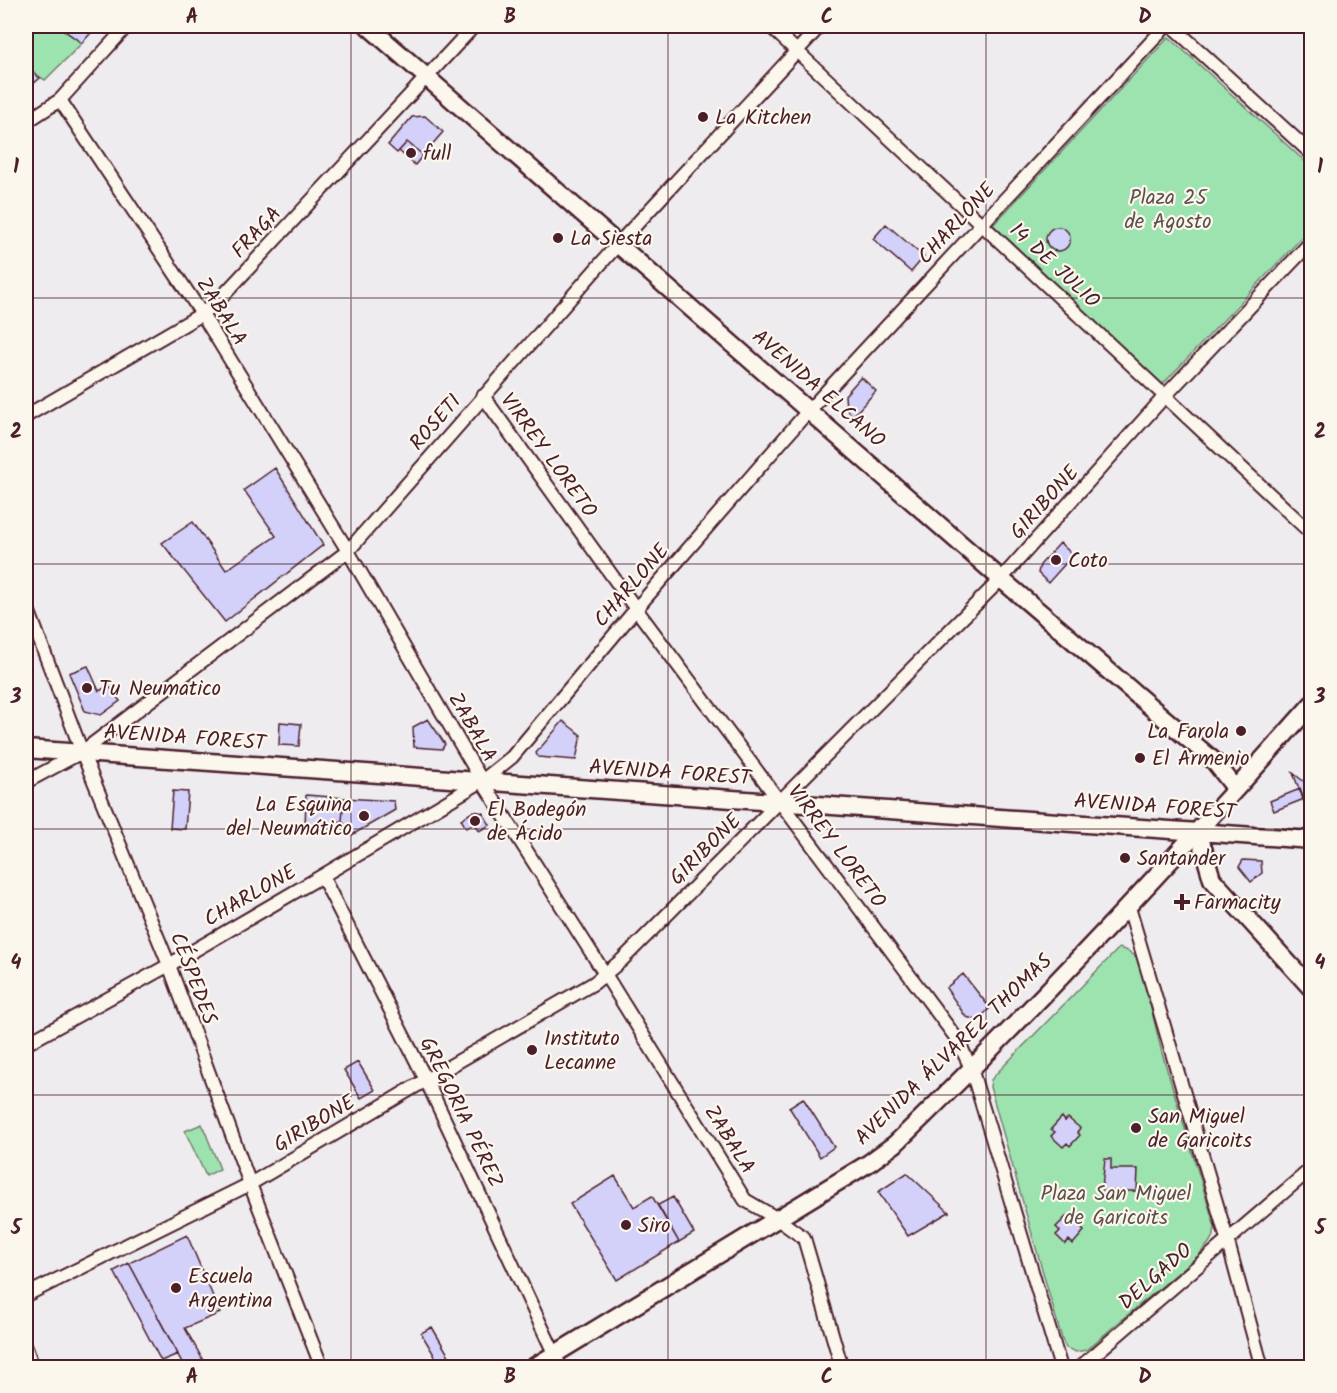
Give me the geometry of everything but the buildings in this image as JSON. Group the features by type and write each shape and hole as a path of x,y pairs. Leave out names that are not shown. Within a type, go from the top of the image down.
{"main road":[{"name":"AVENIDA ELCANO","path":"368,26 1214,761 1236,789"},
{"name":"AVENIDA ÁLVAREZ THOMAS","path":"532,1368 558,1361 776,1218 883,1154 1059,978 1198,831 1311,704"},
{"name":"AVENIDA FOREST","path":"26,749 1311,840"},
{"path":"1198,831 1212,879 1311,989"}],"street":[{"path":"26,122 60,100 127,26"},
{"name":"FRAGA","path":"26,416 202,314 219,300 474,26"},
{"name":"14 DE JULIO","path":"770,26 1311,534"},
{"name":"ROSETI","path":"26,782 82,752 348,551 619,243 820,26"},
{"name":"CHARLONE","path":"26,1044 169,965 322,876 482,781 512,757 636,609 809,410 1166,26"},
{"path":"1172,26 1311,154"},
{"name":"ZABALA","path":"60,100 202,314 348,551 482,781 745,1200 804,1238 842,1368"},
{"name":"GIRIBONE","path":"26,1295 250,1184 594,983 605,974 622,960 1002,579 1165,396 1311,241"},
{"name":"VIRREY LORETO","path":"483,396 636,609 957,1039 971,1068 1061,1368"},
{"name":"CÉSPEDES","path":"26,603 82,752 169,965 250,1184 322,1368"},
{"name":"GREGORIA PÉREZ","path":"322,876 426,1080 558,1361"},
{"path":"1128,904 1227,1239 1262,1368"},
{"name":"DELGADO","path":"1079,1368 1311,1168"},
{"path":"26,1348 33,1368"}],"green space":[{"path":"26,26 58,26 82,43 45,80 26,68"},
{"name":"Plaza 25 de Agosto","path":"1169,37 1311,167 1312,227 1162,385 993,225"},
{"name":"Plaza San Miguel de Garicoits","path":"1119,948 1139,959 1162,1053 1215,1227 1209,1243 1198,1256 1086,1350 1076,1352 1066,1348 1062,1339 990,1087 991,1080 996,1074"},
{"path":"202,1124 220,1169 206,1176 185,1131"}],"place":[{"name":"La Kitchen","path":"703,117"},
{"name":"full","path":"411,153"},
{"name":"La Siesta","path":"558,238"},
{"name":"Coto","path":"1056,560"},
{"name":"Tu Neumatico","path":"87,688"},
{"name":"La Farola","path":"1241,731"},
{"name":"El Armenio","path":"1140,758"},
{"name":"La Esquina del Neumático","path":"364,816"},
{"name":"El Bodegón de Ácido","path":"475,821"},
{"name":"Santander","path":"1125,858"},
{"name":"Farmacity","path":"1182,902"},
{"name":"Instituto Lecanne","path":"532,1050"},
{"name":"San Miguel de Garicoits","path":"1136,1128"},
{"name":"Siro","path":"626,1225"},
{"name":"Escuela Argentina","path":"176,1288"}]}
